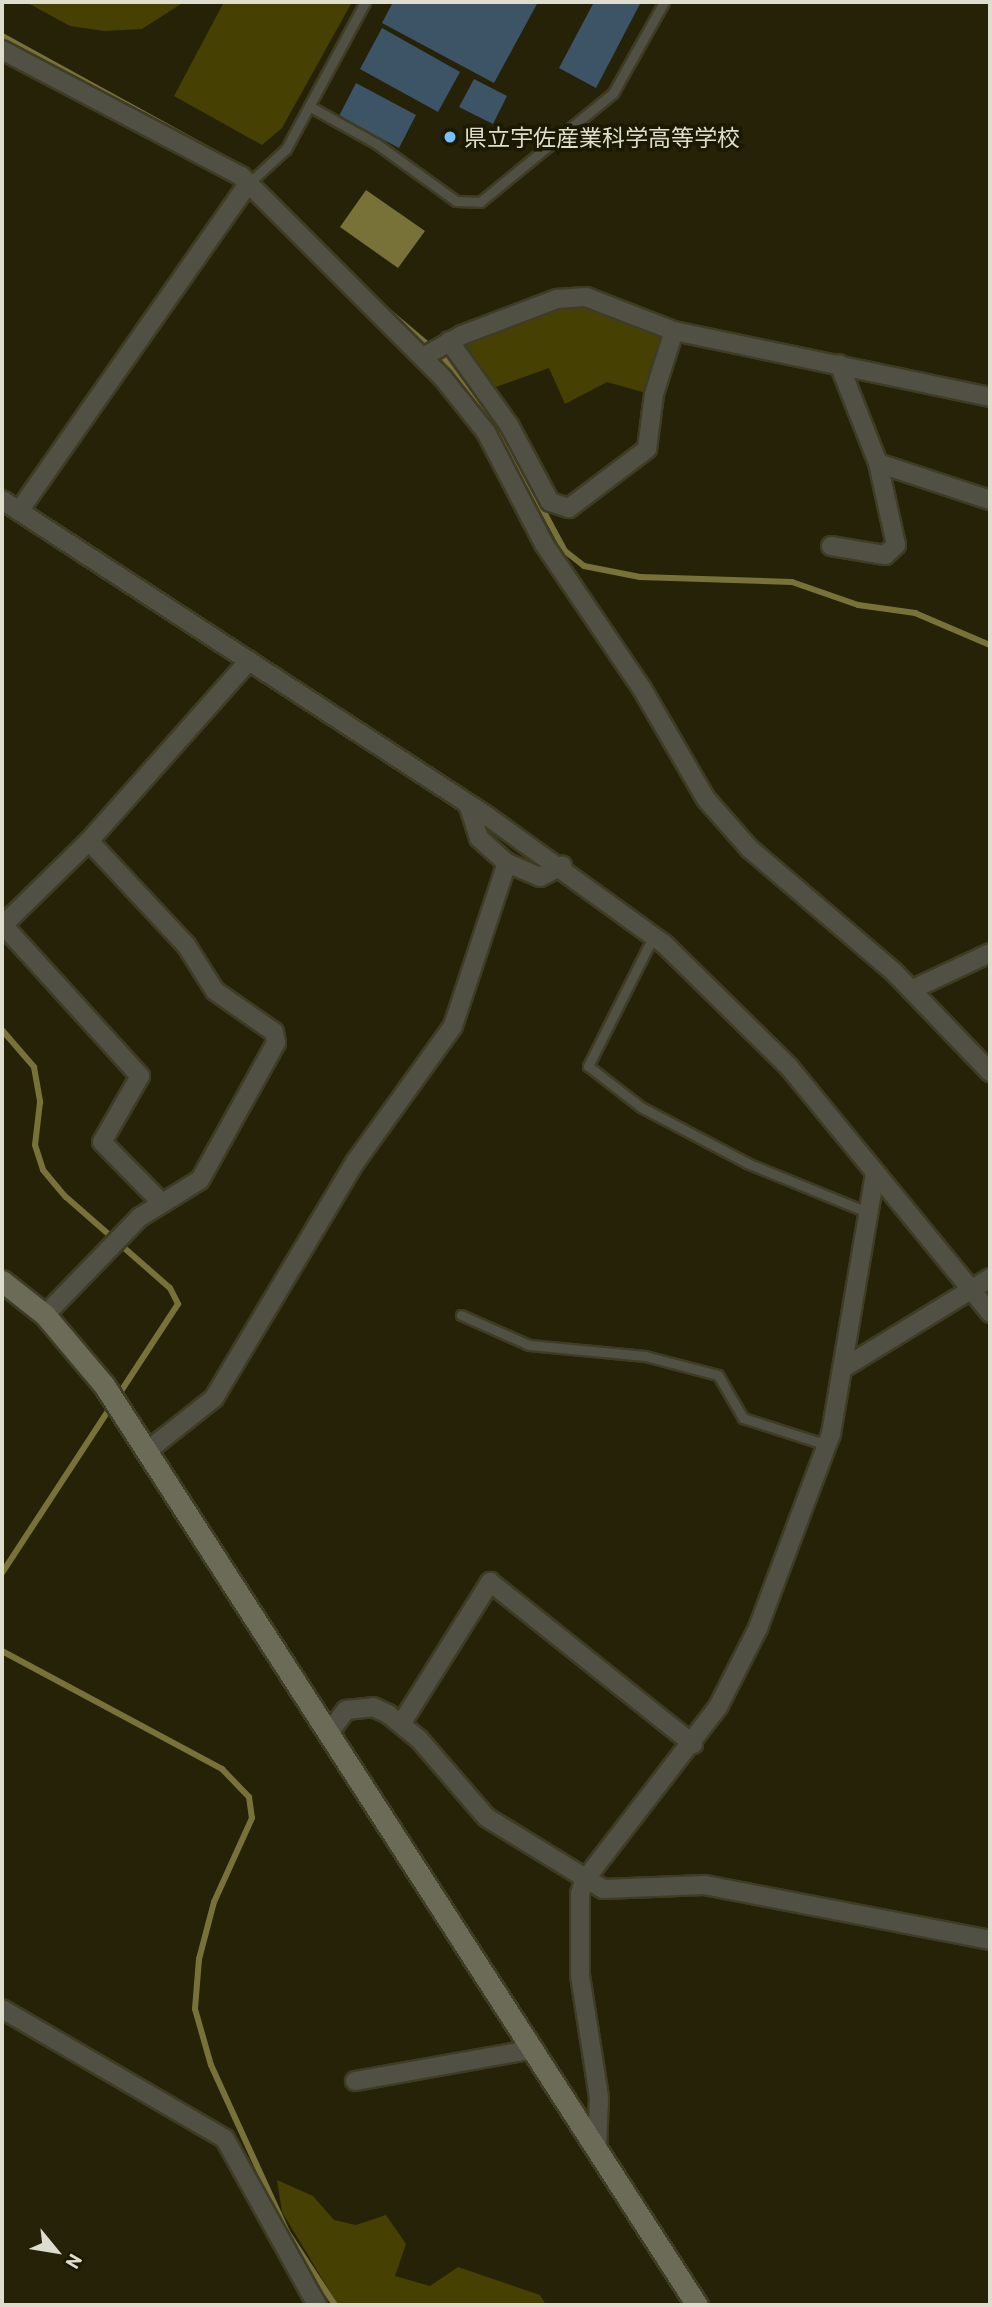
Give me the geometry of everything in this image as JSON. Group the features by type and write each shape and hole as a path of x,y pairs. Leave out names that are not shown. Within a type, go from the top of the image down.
{"street":[{"path":"2,50 249,183 423,358 486,432 544,544 641,687 706,799 758,856 911,990 990,1072"},
{"path":"19,512 249,183"},
{"path":"423,358 449,341 571,297 586,297 674,331 990,397"},
{"path":"449,341 509,425 550,502 569,508 647,449 654,394 674,331"},
{"path":"831,546 885,555 897,545 878,463 839,364"},
{"path":"878,463 990,500"},
{"path":"2,500 562,866 654,935 789,1067 990,1313"},
{"path":"162,1203 102,1142 140,1076 2,925 89,841 249,661"},
{"path":"468,804 479,838 507,863 540,877 562,866"},
{"path":"45,1315 140,1217 200,1180 276,1038 215,991 187,945 89,841"},
{"path":"147,1451 215,1398 356,1161 453,1026 507,863"},
{"path":"911,990 990,953"},
{"path":"597,2149 599,2097 580,1975 584,1881 693,1744 740,1669 827,1444 845,1367 875,1173"},
{"path":"845,1367 990,1278"},
{"path":"2,1281 45,1315 89,1365 534,2049 697,2305"},
{"path":"401,1724 490,1582 693,1744"},
{"path":"328,1734 346,1710 373,1707 401,1724 486,1817 584,1881 603,1889 705,1885 990,1940"},
{"path":"2,2009 225,2140 317,2305"},
{"path":"355,2081 534,2049"}],"lane":[{"path":"249,183 279,158 365,2"},
{"path":"309,106 377,144 456,201 480,202 613,93 664,2"},
{"path":"654,935 588,1066 640,1107 747,1163 867,1212"},
{"path":"461,1315 529,1345 646,1356 718,1375 743,1418 827,1444"}],"shaded area":[{"path":"26,2 184,2 142,29 104,31 70,26"},
{"path":"224,2 352,2 282,128 262,145 174,96"},
{"path":"366,190 425,231 398,268 340,227"},
{"path":"573,305 601,310 664,336 646,393 607,382 565,404 549,368 493,388 464,346 466,337"},
{"path":"277,2180 313,2196 334,2220 356,2225 386,2215 406,2244 395,2276 430,2286 458,2267 540,2295 546,2305 338,2305 282,2212"}],"building":[{"path":"393,2 538,2 494,83 382,23"},
{"path":"594,2 641,2 596,88 559,68"},
{"path":"382,28 460,72 438,112 360,69"},
{"path":"474,79 507,96 493,124 459,107"},
{"path":"356,83 416,115 399,148 339,116"}],"waterway":[{"path":"2,36 242,168"},
{"path":"382,306 446,360 507,443 565,551 584,566 640,577 792,582 858,605 915,613 990,645"},
{"path":"2,1030 34,1067 40,1102 35,1145 43,1170 66,1197 170,1288 178,1304 2,1573"},
{"path":"2,1651 222,1769 249,1797 252,1818 214,1902 199,1959 195,2009 211,2065 287,2232 335,2305"}],"place":[{"name":"県立宇佐産業科学高等学校","path":"450,137"}]}
